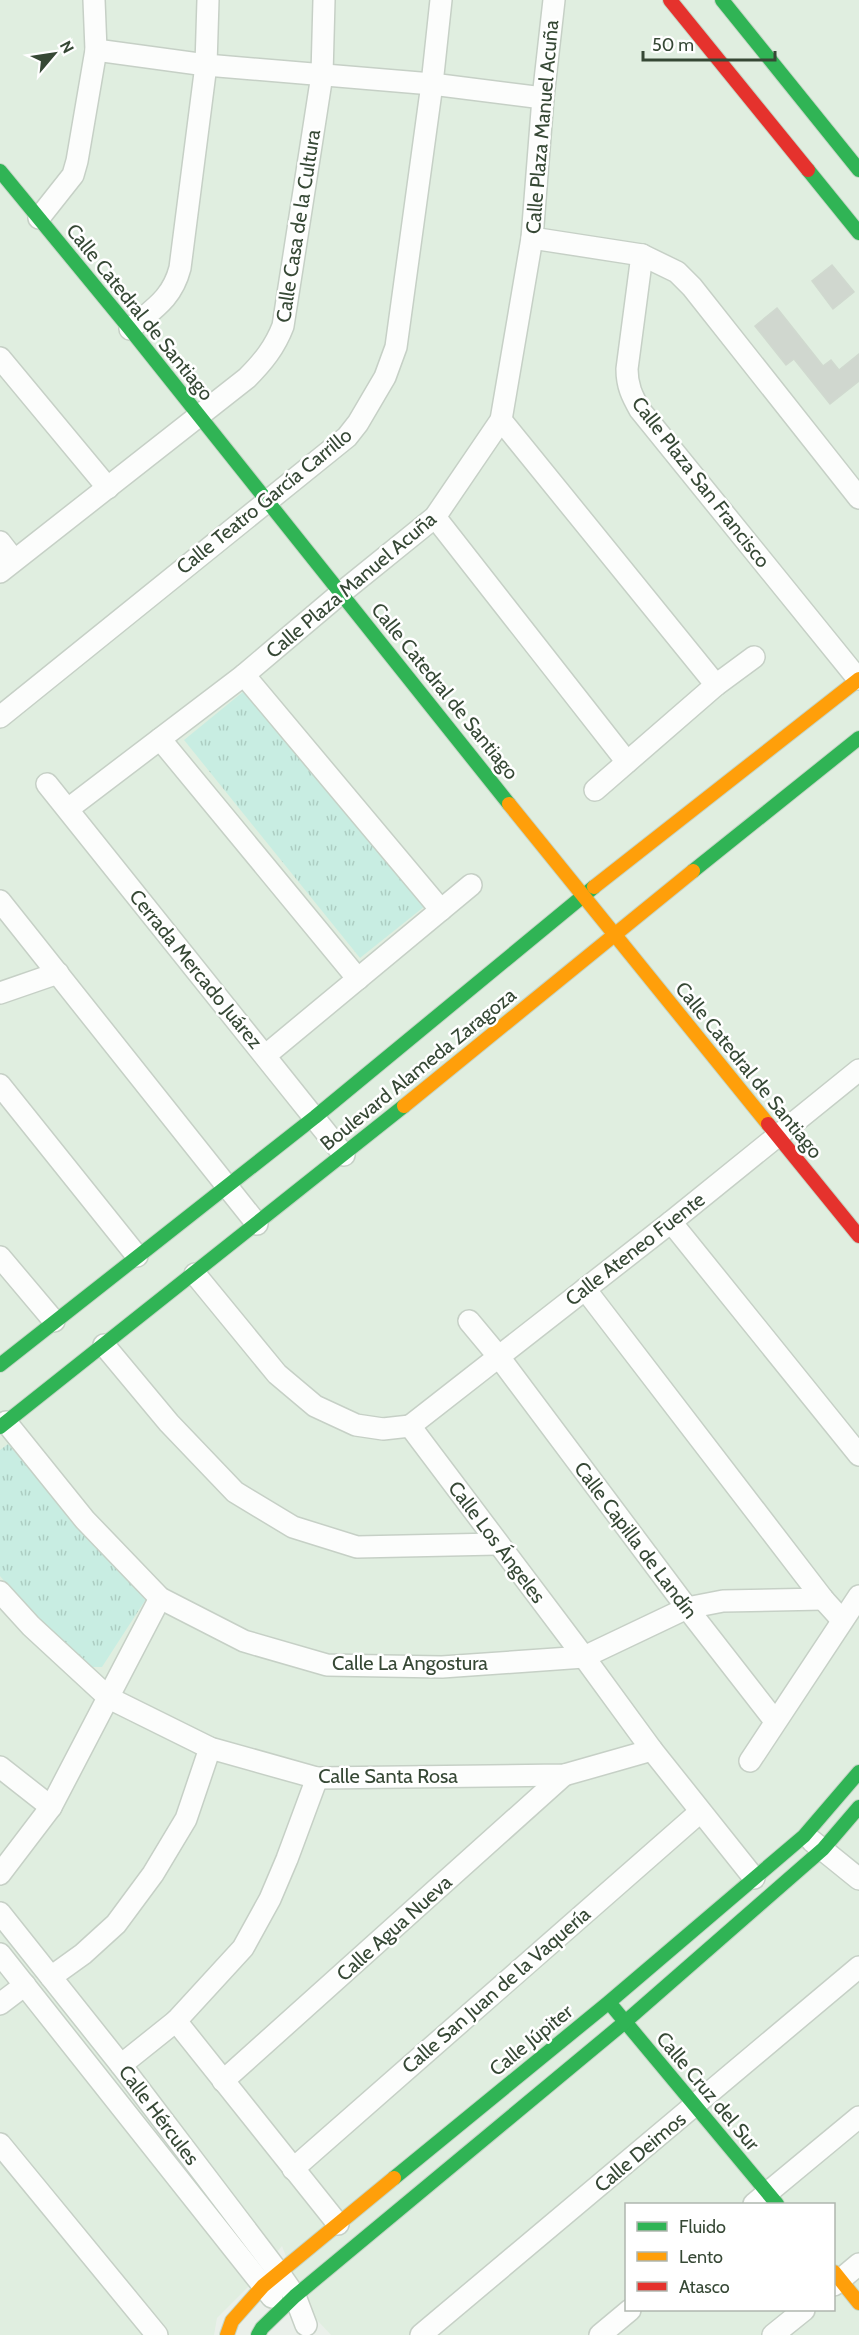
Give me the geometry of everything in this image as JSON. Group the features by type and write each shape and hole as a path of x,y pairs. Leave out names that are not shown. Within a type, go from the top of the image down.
{"street":[{"path":"39,218 73,175 77,161 96,50 94,0"},
{"path":"130,329 170,294 180,268 206,65 208,0"},
{"name":"Calle Casa de la Cultura","path":"7,566 247,378 263,362 275,345 283,326 322,75 324,0"},
{"name":"Calle Teatro García Carrillo","path":"0,717 347,437 358,423 392,363 398,336 441,0"},
{"name":"Calle Plaza Manuel Acuña","path":"68,809 244,675 341,592 435,517 501,420 532,238 543,98 555,0"},
{"path":"670,0 859,234"},
{"path":"722,0 859,170"},
{"path":"96,50 206,65 432,84 543,98"},
{"name":"Calle Catedral de Santiago","path":"0,171 130,329 859,1236"},
{"path":"532,238 642,255 677,272 692,287 859,498"},
{"name":"Calle Plaza San Francisco","path":"642,255 627,369 627,383 632,396 640,410 859,679"},
{"path":"0,358 108,488"},
{"path":"501,420 716,685"},
{"path":"435,517 627,762"},
{"path":"0,542 7,566"},
{"path":"595,790 716,685 754,657"},
{"path":"244,675 441,910"},
{"name":"Boulevard Alameda Zaragoza","path":"0,1365 315,1118 584,896 859,679"},
{"name":"Boulevard Alameda Zaragoza","path":"3,1424 344,1155 614,934 859,738"},
{"path":"160,739 358,979"},
{"name":"Cerrada Mercado Juárez","path":"47,784 344,1155"},
{"path":"266,1055 471,885"},
{"path":"0,901 257,1224"},
{"path":"0,993 58,973"},
{"name":"Calle Ateneo Fuente","path":"410,1426 671,1222 859,1070"},
{"path":"0,1085 137,1256"},
{"path":"671,1222 859,1455"},
{"path":"0,1257 54,1321"},
{"path":"195,1274 277,1374 315,1406 357,1425 383,1429 410,1426"},
{"path":"585,1289 823,1599 842,1620"},
{"name":"Calle Capilla de Landín","path":"469,1321 499,1357 687,1608 775,1721"},
{"path":"104,1346 169,1424 235,1492 293,1527 357,1547 497,1544"},
{"name":"Calle La Angostura","path":"3,1424 85,1520 160,1598 244,1641 327,1665 442,1667 584,1657 687,1608 723,1601 823,1599"},
{"name":"Calle Los Ángeles","path":"410,1426 652,1750 754,1878"},
{"name":"Calle Santa Rosa","path":"0,1592 31,1626 109,1698 210,1748 317,1778 564,1775 652,1750"},
{"path":"750,1761 859,1596"},
{"path":"0,1874 51,1808 160,1598"},
{"path":"51,1977 83,1954 116,1924 153,1874 186,1820 210,1748"},
{"path":"0,1767 51,1808"},
{"name":"Calle Júpiter","path":"227,2335 232,2321 271,2280 608,2002 804,1836 859,1772"},
{"name":"Calle Agua Nueva","path":"223,2081 564,1775"},
{"path":"121,2065 176,2021 243,1948 270,1899 317,1778"},
{"path":"258,2335 288,2302 625,2022 823,1849 859,1807"},
{"name":"Calle San Juan de la Vaquería","path":"293,2169 700,1812"},
{"path":"804,1836 859,1879"},
{"name":"Calle Hércules","path":"0,1913 121,2065 271,2280"},
{"name":"Calle Hércules","path":"0,1954 311,2330"},
{"name":"Calle Deimos","path":"421,2335 859,1967"},
{"path":"0,2004 25,1985"},
{"name":"Calle Cruz del Sur","path":"608,2002 696,2105 766,2201"},
{"path":"176,2021 338,2224"},
{"path":"766,2201 859,2117"},
{"path":"0,2144 157,2335"},
{"path":"859,2264 836,2279 859,2303"},
{"path":"600,2335 629,2311"},
{"path":"773,2335 803,2311"}],"shaded area":[{"path":"0,0 859,0 859,2335 331,2335 305,2307 282,2246 251,2284 217,2318 214,2335 0,2335"}],"green space":[{"path":"249,687 425,906 360,958 184,740"},
{"path":"8,1444 105,1557 146,1599 102,1667 87,1667 67,1655 0,1576 0,1450"}],"building":[{"path":"832,265 854,292 833,309 812,281"},
{"path":"777,308 823,366 831,360 839,370 859,354 859,381 830,404 794,359 786,365 755,326"}],"traffic: fast":[{"path":"722,0 859,170"},
{"path":"808,170 859,233"},
{"path":"0,171 130,329 509,804"},
{"path":"693,871 859,738"},
{"path":"0,1365 315,1117 594,887"},
{"path":"0,1427 404,1106"},
{"path":"394,2178 608,2003 804,1836 859,1772"},
{"path":"258,2335 262,2328 295,2296 625,2022 823,1849 859,1807"},
{"path":"612,2006 776,2203"}],"traffic: slow":[{"path":"594,887 859,679"},
{"path":"509,804 768,1124"},
{"path":"404,1106 693,871"},
{"path":"227,2335 232,2321 263,2286 394,2178"},
{"path":"835,2273 859,2303"}],"traffic: jam":[{"path":"670,0 808,170"},
{"path":"768,1124 859,1236"}]}
